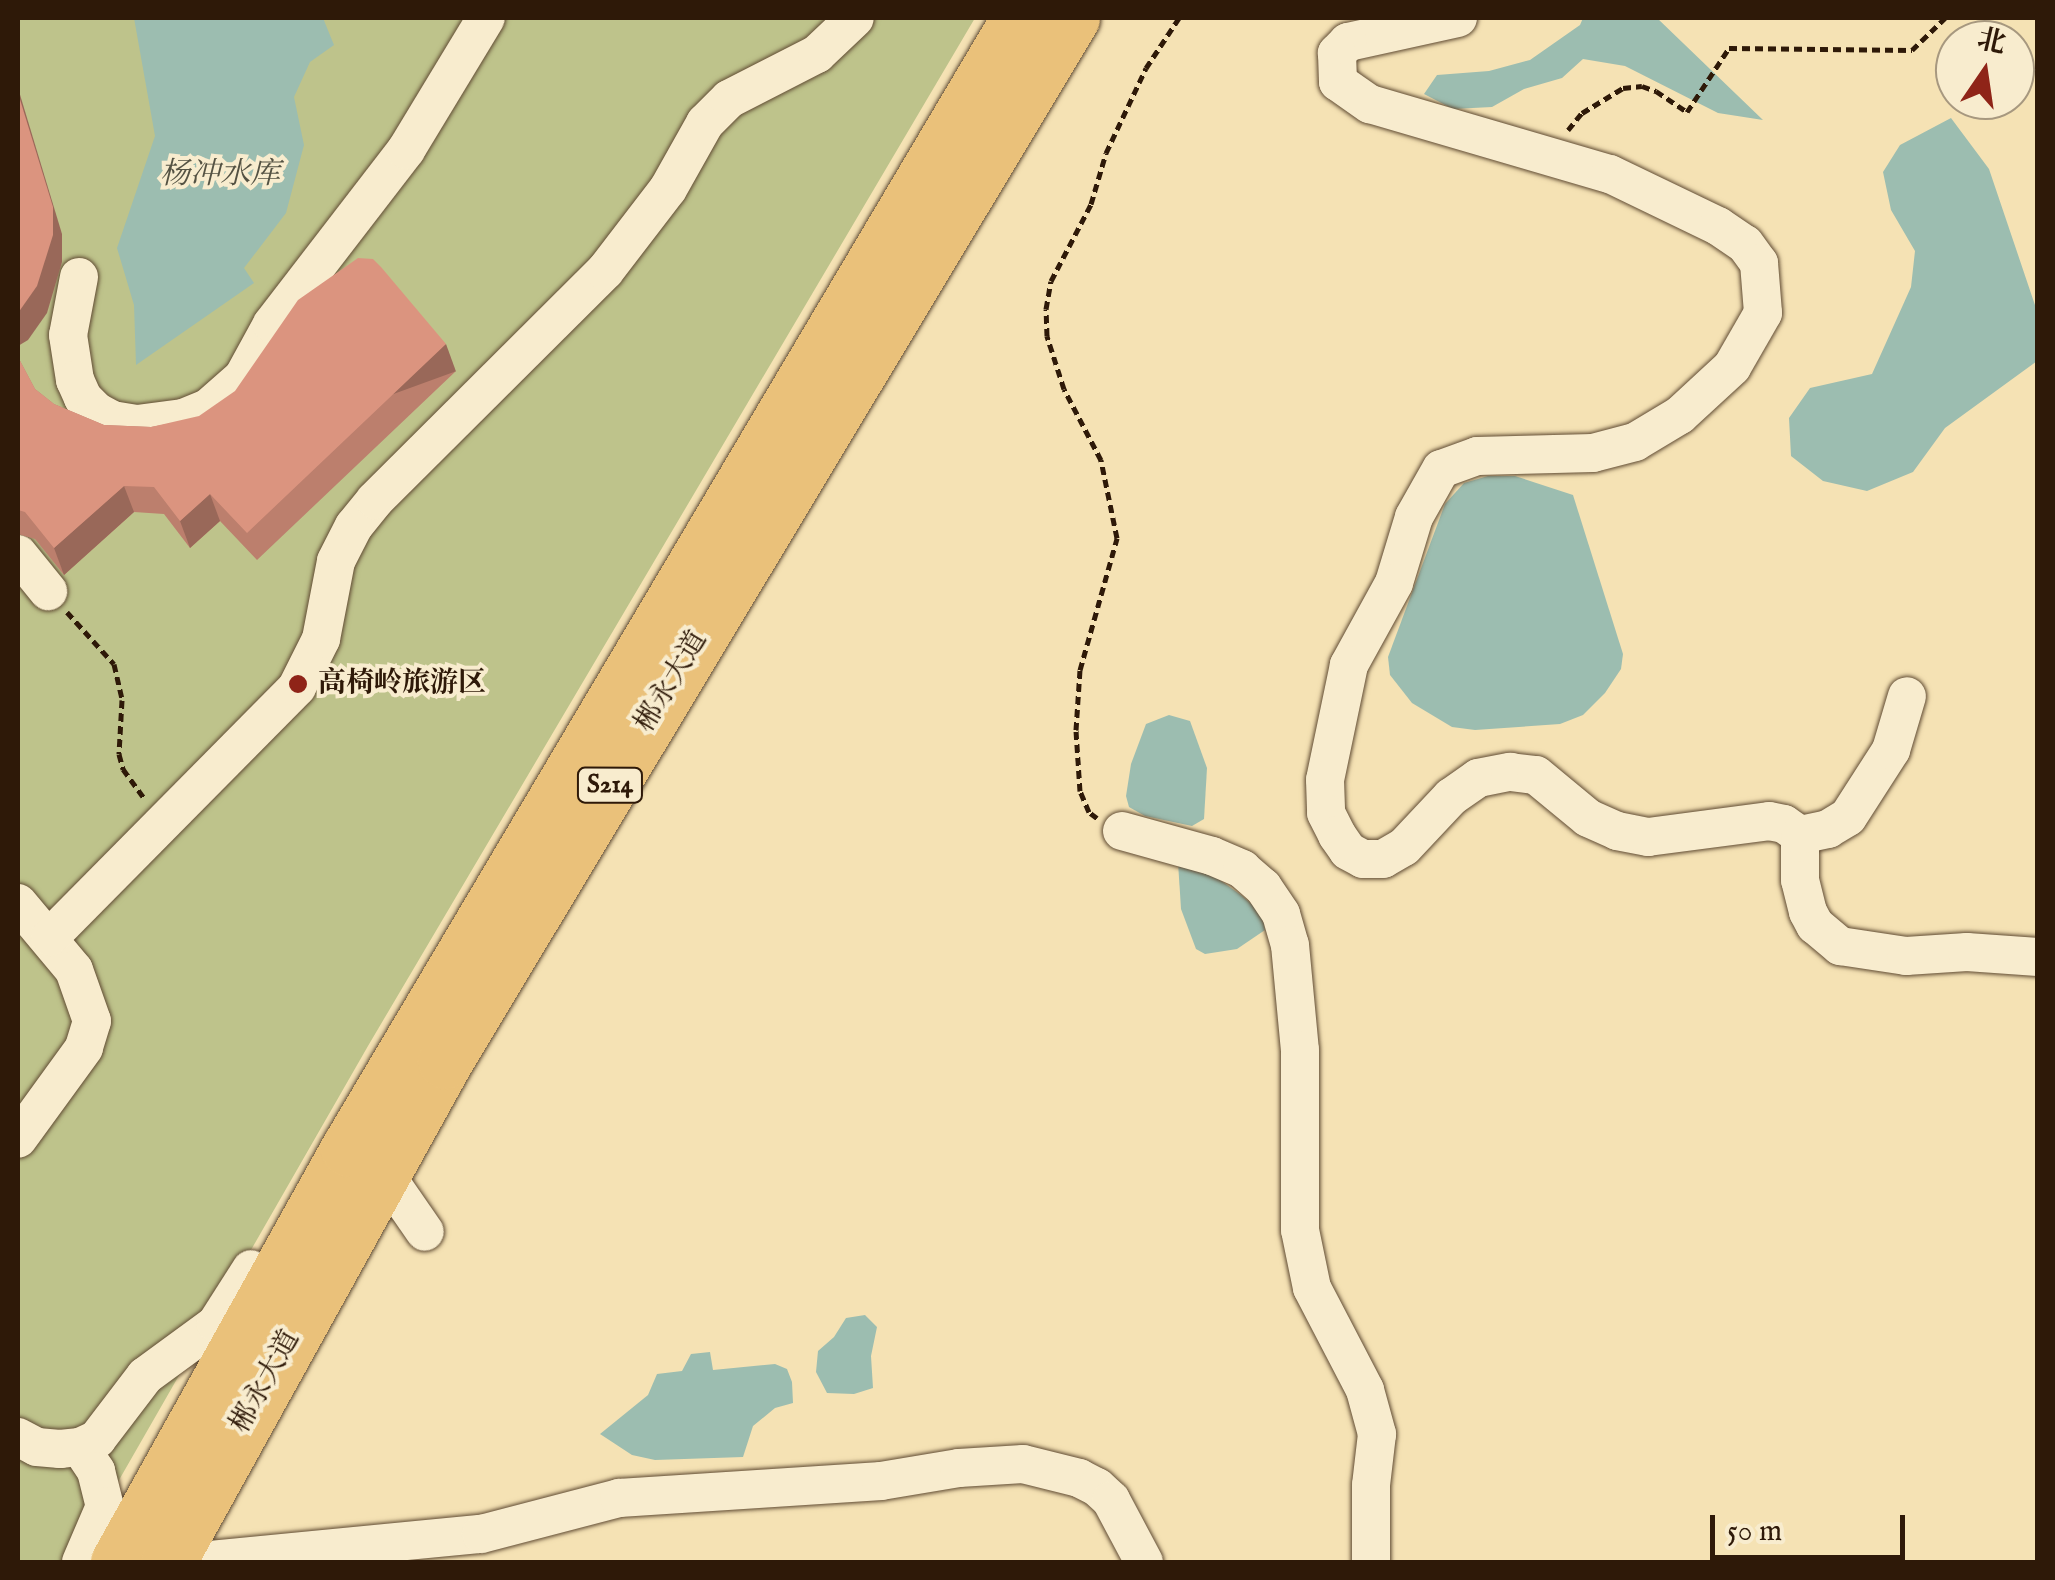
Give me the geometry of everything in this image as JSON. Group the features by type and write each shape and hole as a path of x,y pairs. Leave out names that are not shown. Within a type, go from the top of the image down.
{"highway":[{"name":"郴永大道","path":"118,1562 354,1165 1019,18"},
{"name":"郴永大道","path":"168,1562 354,1165 1072,18"}],"street":[{"path":"79,277 68,335 82,398 96,412 112,420 137,424 183,418 208,408 243,377 272,324 406,150 486,18"},
{"path":"50,936 297,687 321,639 329,581 336,561 354,526 375,500 605,271 668,188 686,152 717,111 729,99 817,54 855,18"},
{"path":"1458,18 1348,42 1337,53 1338,82 1370,104 1549,153 1625,180 1745,244 1759,263 1763,313 1732,367 1680,415 1635,442 1593,453 1478,456 1440,469 1414,517 1394,583 1348,664 1325,780 1326,813 1348,851 1363,859 1383,859 1404,847 1451,798 1478,778 1510,772 1536,775 1588,818 1617,831 1648,837 1769,821 1784,824 1800,835 1828,829 1848,817 1890,750 1907,696"},
{"path":"18,554 48,591"},
{"path":"1122,831 1212,856 1242,869 1263,887 1281,914 1290,945 1300,1050 1300,1230 1312,1288 1364,1390 1378,1434 1371,1484 1370,1562"},
{"path":"1800,835 1802,897 1815,925 1840,946 1906,956 1967,952 2038,957"},
{"path":"18,903 50,936 80,982 92,1021 84,1048 18,1139"},
{"path":"18,1437 37,1447 80,1447 105,1430 145,1376 166,1356 216,1324 260,1253 354,1165 424,1232"},
{"path":"80,1447 96,1471 105,1506 81,1562"},
{"path":"188,1562 481,1534 619,1498 881,1481 959,1468 1023,1464 1080,1478 1097,1487 1111,1500 1144,1562"}],"path":[{"path":"1122,831 1089,812 1076,766 1080,670 1117,538 1112,498 1101,460 1064,389 1047,336 1046,309 1052,281 1091,204 1106,153 1146,68 1179,18"},
{"path":"1549,153 1582,113 1623,88 1642,86 1656,91 1687,112 1729,48 1912,50 1945,18"},
{"path":"48,591 114,664 122,700 123,769 162,822"}],"green space":[{"name":"高椅岭旅游区","path":"18,18 975,18 368,1046 72,1562 18,1562"}],"water":[{"name":"杨冲水库","path":"134,18 323,18 334,45 310,62 294,97 304,145 286,213 244,268 254,283 136,365 134,305 117,248 155,136"},
{"path":"1583,18 1657,18 1763,120 1718,113 1625,66 1583,59 1562,78 1524,89 1492,107 1453,109 1424,94 1437,75 1489,71 1530,60 1580,25"},
{"path":"1952,120 1989,169 2037,311 2037,361 1945,428 1913,472 1867,491 1823,481 1791,456 1789,418 1810,388 1872,374 1911,287 1915,251 1891,210 1883,172 1900,145"},
{"path":"1488,476 1515,476 1573,495 1623,654 1621,669 1605,693 1583,715 1560,724 1475,730 1452,727 1412,703 1390,675 1388,657 1445,504 1464,483"},
{"path":"1169,715 1190,721 1207,768 1204,819 1192,826 1145,816 1129,807 1126,796 1131,764 1146,724"},
{"path":"1178,862 1196,863 1241,895 1262,913 1265,930 1237,949 1205,954 1196,949 1181,909"},
{"path":"865,1315 877,1327 871,1356 873,1388 854,1394 827,1393 816,1372 818,1351 834,1337 846,1318"},
{"path":"710,1352 713,1370 775,1364 787,1369 792,1382 793,1403 775,1408 753,1426 743,1457 655,1460 632,1455 600,1434 648,1395 657,1374 682,1371 691,1354"}],"building":[{"path":"18,93 53,207 53,235 37,286 18,313"},
{"path":"358,258 373,259 446,344 247,533 210,494 180,521 154,487 124,486 54,548 25,512 18,510 18,357 35,389 54,404 104,425 151,427 199,416 235,391 298,300"}],"place":[{"name":"高椅岭旅游区","path":"298,684"}]}
